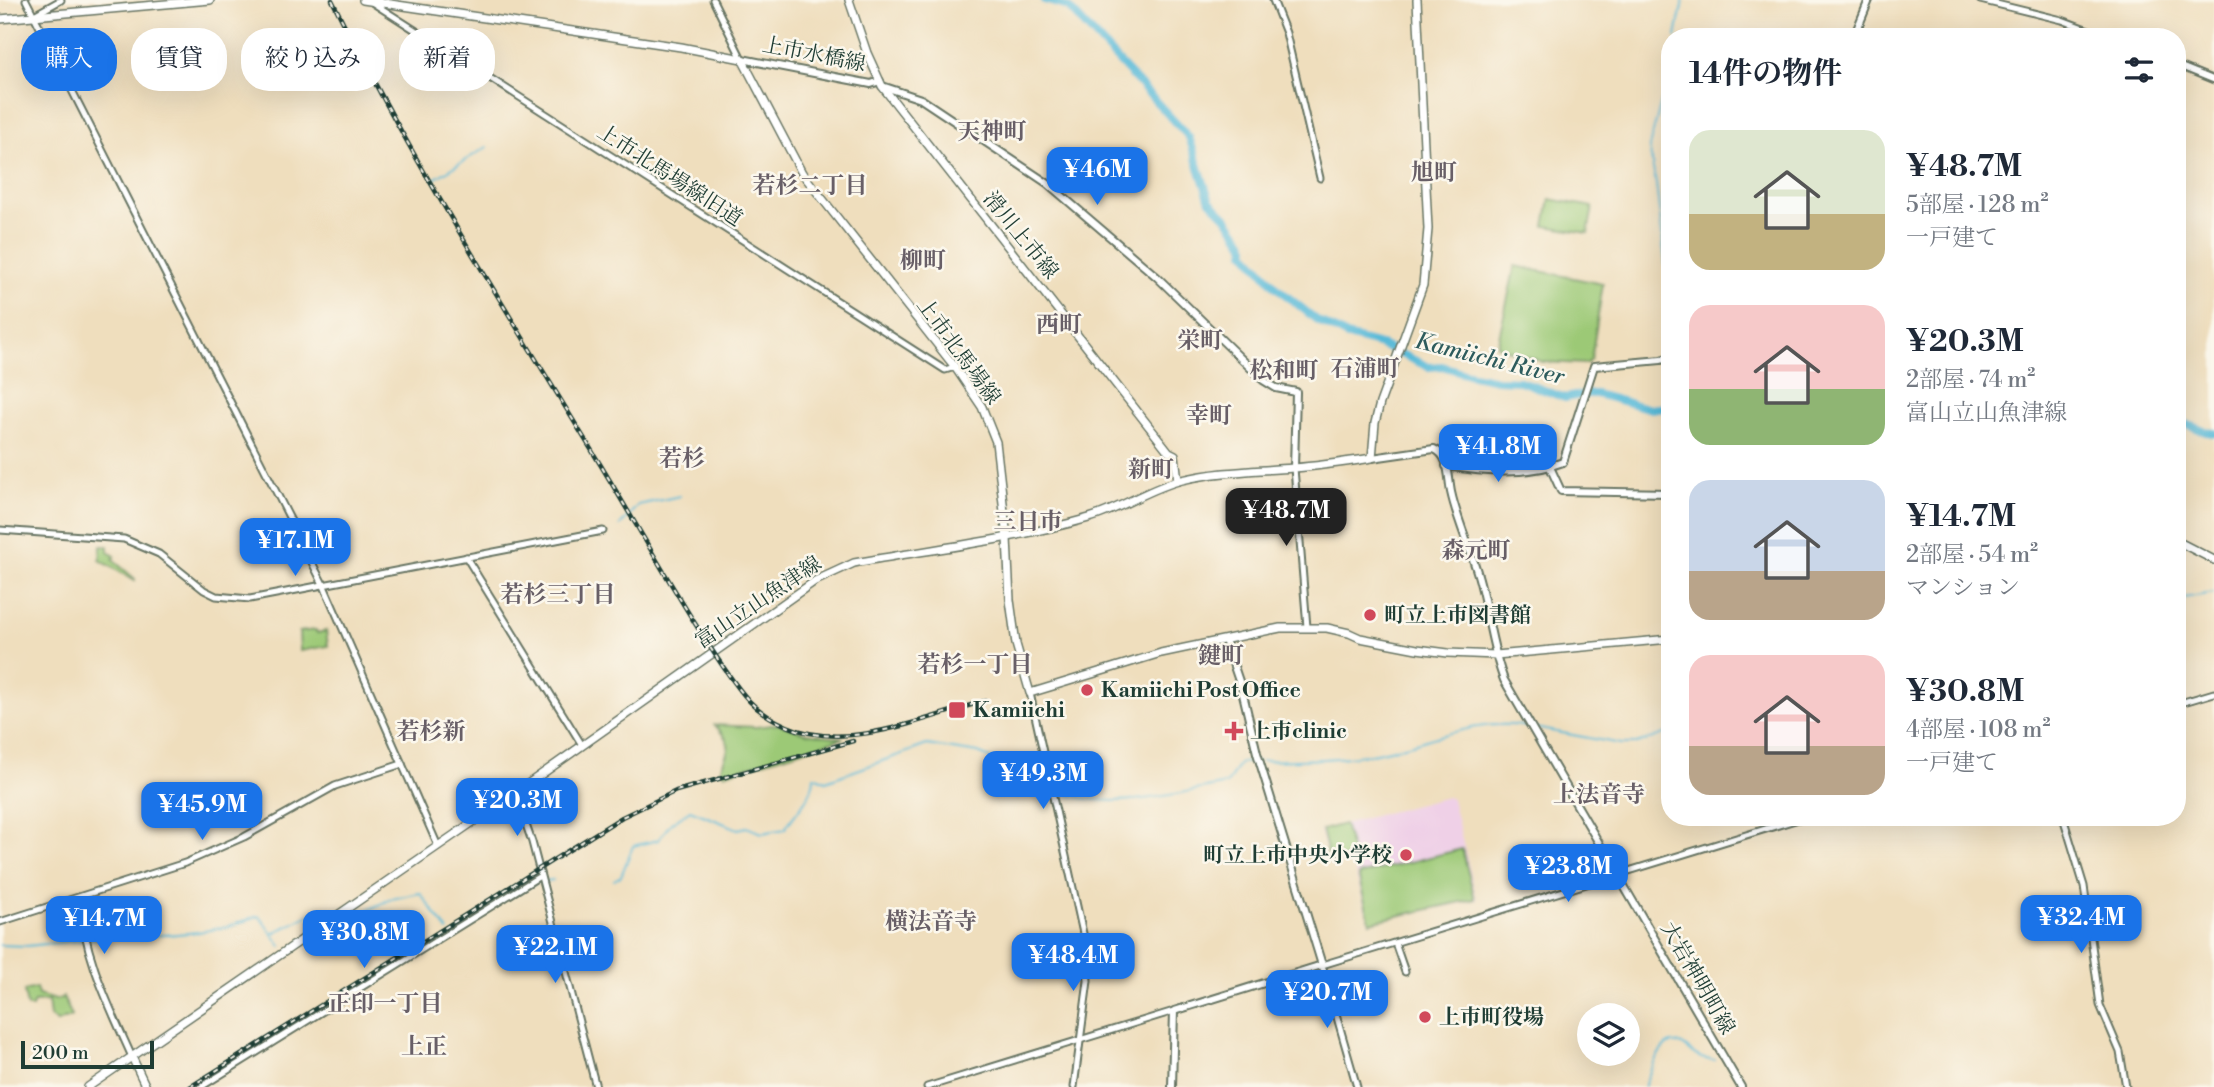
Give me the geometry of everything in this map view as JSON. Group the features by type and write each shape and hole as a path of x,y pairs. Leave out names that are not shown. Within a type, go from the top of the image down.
{"main road":[{"path":"0,19 210,0"},
{"name":"滑川上市線","path":"849,0 867,53 881,83 1169,452 1175,455 1178,481"},
{"path":"1417,0 1428,229 1426,272 1375,423 1373,458 1434,449 1439,451 1446,466 1501,471 1550,467 1563,462 1592,369 1597,365 1661,360"},
{"path":"1858,28 1869,0"},
{"path":"366,1 681,47 742,59"},
{"name":"上市水橋線","path":"742,59 871,84 881,83 921,99 1047,183 1157,277 1263,380 1276,388 1296,392 1294,468"},
{"name":"上市北馬場線","path":"742,59 802,173 954,367 982,407 996,442 1016,644 1030,693"},
{"name":"富山立山魚津線","path":"88,1087 515,793 815,581 835,571 854,563 1007,538 1107,513 1178,481 1245,470 1294,468 1373,458"},
{"name":"大岩神明町線","path":"1446,466 1451,492 1489,614 1496,655 1510,691 1741,1087"},
{"path":"1550,467 1561,491 1661,494"},
{"path":"2186,546 2214,560"},
{"path":"1030,693 1161,653 1259,631 1327,628 1360,638 1417,649 1496,655 1661,640"},
{"path":"1172,1087 1174,1011 1322,965 1256,753 1242,690 1225,640"},
{"path":"132,1058 146,1087"}],"street":[{"path":"26,0 324,586 438,846"},
{"path":"34,15 61,0"},
{"path":"713,0 742,59"},
{"path":"1273,0 1286,31 1320,178"},
{"path":"1980,0 2062,20 2083,28"},
{"name":"上市北馬場線旧道","path":"366,1 945,370 954,367"},
{"path":"2186,69 2214,80"},
{"path":"1294,468 1307,627"},
{"path":"0,530 124,539 159,554 204,590 226,599 250,599 324,586 603,531"},
{"path":"466,557 582,745"},
{"path":"1030,693 1086,947 1088,981 1074,1087"},
{"path":"2186,701 2214,693"},
{"path":"0,922 136,880 213,852 335,786 402,764"},
{"path":"515,793 526,822 596,1087"},
{"path":"1357,1087 1322,965 1776,826"},
{"path":"2066,826 2084,886 2100,1005 2120,1052 2126,1087"},
{"path":"201,1087 540,876"},
{"path":"80,897 83,929 93,967 132,1058"},
{"path":"1395,943 1405,972"},
{"path":"927,1087 1174,1011"}],"shaded area":[{"path":"1447,797 1452,799 1477,900 1369,923 1352,861 1330,865 1320,830"}],"green space":[{"path":"1550,199 1593,207 1588,233 1545,226"},
{"path":"1515,266 1603,284 1591,360 1586,364 1543,362 1497,346"},
{"path":"101,546 108,546 108,552 115,556 113,560 135,581 100,560"},
{"path":"316,630 317,633 326,631 328,646 300,651 299,632"},
{"path":"779,724 806,733 843,738 723,774 721,767 728,744 715,725 756,727"},
{"path":"1344,824 1353,856 1330,862 1322,830"},
{"path":"1462,849 1475,899 1370,922 1358,875"},
{"path":"36,988 38,995 56,1000 63,997 72,1016 57,1022 50,1017 48,1001 34,1002 32,1007 27,1007 24,991"}],"waterway":[{"name":"Kamiichi River","path":"1044,0 1068,7 1189,137 1210,201 1226,217 1243,241 1245,252 1277,288 1318,321 1347,336 1381,345 1429,367 1442,366 1497,380 1520,381 1565,398 1596,394 1651,409 1661,407"},
{"path":"1678,28 1683,0"},
{"path":"1661,103 1649,147 1661,226"},
{"path":"434,179 487,147"},
{"name":"Kamiichi River","path":"2186,424 2214,433"},
{"path":"620,526 638,505 680,496"},
{"path":"2186,598 2214,593"},
{"path":"1262,761 1357,756 1488,725 1529,727"},
{"path":"1535,728 1621,744 1637,744 1661,735"},
{"path":"614,880 621,876 633,846 658,840 671,823 690,810 738,829 747,827 762,833 785,829 811,791 814,776 826,781 927,745 978,753 1024,768 1032,781 1049,788"},
{"path":"1054,790 1097,800 1119,801 1162,796 1227,784 1240,763 1257,761"},
{"path":"516,894 537,882 553,880"},
{"path":"350,909 366,911 391,899 420,893 448,931"},
{"path":"274,933 315,912 328,909"},
{"path":"90,939 196,932 237,924 257,916 281,946"},
{"path":"0,945 27,946 84,940"},
{"path":"1644,1087 1658,1055 1670,1044 1677,1043 1699,1057 1715,1060"}],"railway":[{"path":"332,0 362,60 461,235 696,625 748,700 787,726 810,733 835,736 886,730 985,701"},
{"path":"190,1087 622,817 676,791 853,741"}],"place":[{"name":"町立上市図書館","path":"1370,615"},
{"name":"Kamiichi Post Office","path":"1087,690"},
{"name":"Kamiichi","path":"957,710"},
{"name":"上市clinic","path":"1234,731"},
{"name":"町立上市中央小学校","path":"1406,855"},
{"name":"上市町役場","path":"1425,1017"}],"district":[{"name":"天神町","path":"992,131"},
{"name":"旭町","path":"1434,172"},
{"name":"若杉二丁目","path":"810,185"},
{"name":"柳町","path":"923,260"},
{"name":"西町","path":"1059,324"},
{"name":"栄町","path":"1200,340"},
{"name":"石浦町","path":"1365,368"},
{"name":"松和町","path":"1284,370"},
{"name":"幸町","path":"1209,415"},
{"name":"若杉","path":"682,458"},
{"name":"新町","path":"1151,469"},
{"name":"三日市","path":"1028,521"},
{"name":"森元町","path":"1476,550"},
{"name":"若杉三丁目","path":"558,594"},
{"name":"鍵町","path":"1221,655"},
{"name":"若杉一丁目","path":"975,664"},
{"name":"若杉新","path":"431,731"},
{"name":"上法音寺","path":"1599,794"},
{"name":"横法音寺","path":"931,921"},
{"name":"正印一丁目","path":"385,1003"},
{"name":"上正","path":"424,1046"}]}
